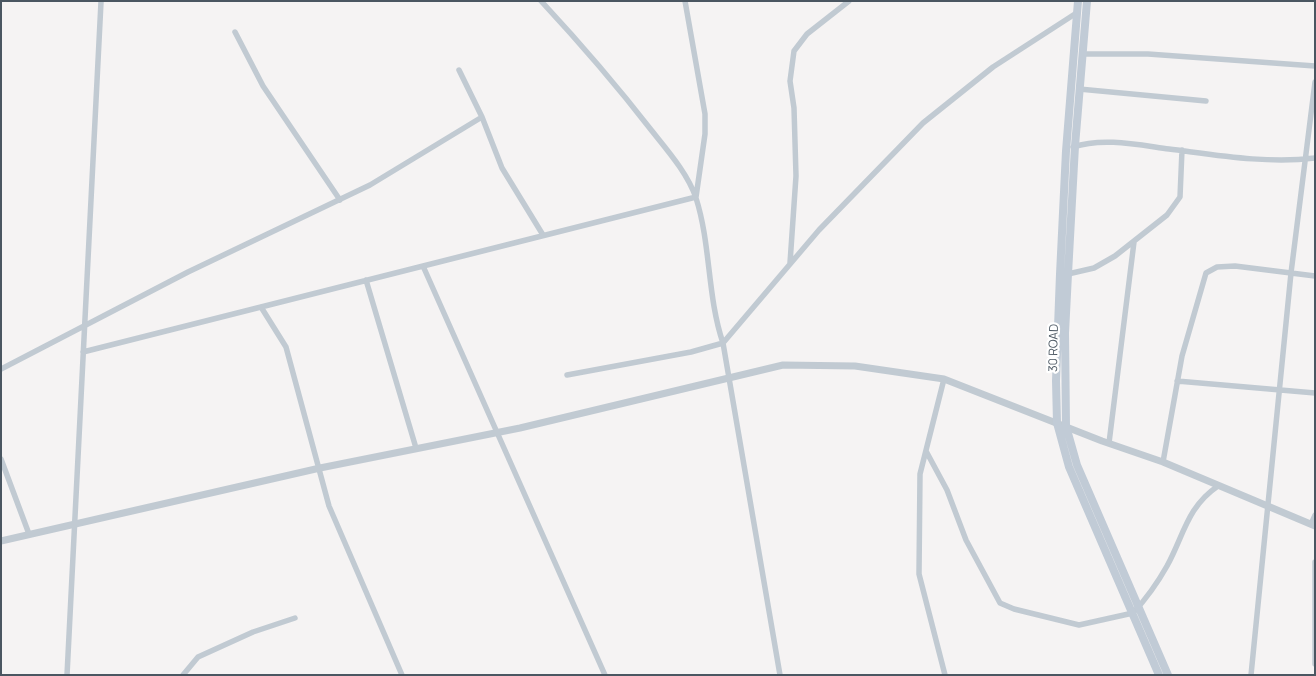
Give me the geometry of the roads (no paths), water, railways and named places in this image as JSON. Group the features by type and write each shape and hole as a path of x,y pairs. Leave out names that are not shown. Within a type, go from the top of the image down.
{"main road":[{"name":"30 ROAD","path":"1078,1 1066,151 1057,331 1057,422 1069,467 1159,675"},
{"name":"30 ROAD","path":"1087,1 1075,146 1065,333 1066,426 1077,465 1140,606 1168,675"}],"street":[{"path":"541,1 592,57 649,126 678,166 696,197"},
{"path":"685,1 705,114 705,134 696,197 708,283 722,343 780,675"},
{"path":"790,264 796,176 794,108 790,81 794,51 807,34 849,1"},
{"path":"67,675 101,2"},
{"path":"567,375 691,352 722,343 819,230 922,123 993,67 1078,12"},
{"path":"234,32 264,86 340,200"},
{"path":"1082,54 1148,54 1315,66"},
{"path":"459,70 482,117 502,168 543,235"},
{"path":"1251,675 1290,273 1313,112 1315,82"},
{"path":"1080,89 1206,101"},
{"path":"1,369 188,272 370,185 482,117"},
{"path":"1066,151 1075,146 1128,143 1255,159 1306,160 1315,158"},
{"path":"1068,274 1094,268 1134,242 1167,215 1180,197 1182,150"},
{"path":"83,352 696,197"},
{"path":"1109,443 1134,242"},
{"path":"423,266 605,675"},
{"path":"1163,462 1182,356 1206,274 1217,267 1235,266 1315,276"},
{"path":"366,280 416,448"},
{"path":"261,307 286,347 329,506 402,675"},
{"path":"1,541 320,468 496,432 727,380 783,365 816,364 855,366 944,379 1163,462 1268,508 1313,525 1315,515"},
{"path":"944,379 920,474 919,574 945,675"},
{"path":"1177,381 1315,393"},
{"path":"926,451 947,490 966,540 1000,603 1014,609 1079,625 1133,613 1140,606 1166,567 1190,513 1204,495 1218,486"},
{"path":"1,459 29,534"},
{"path":"1315,562 1315,664"},
{"path":"183,675 198,657 253,632 294,618"}]}
